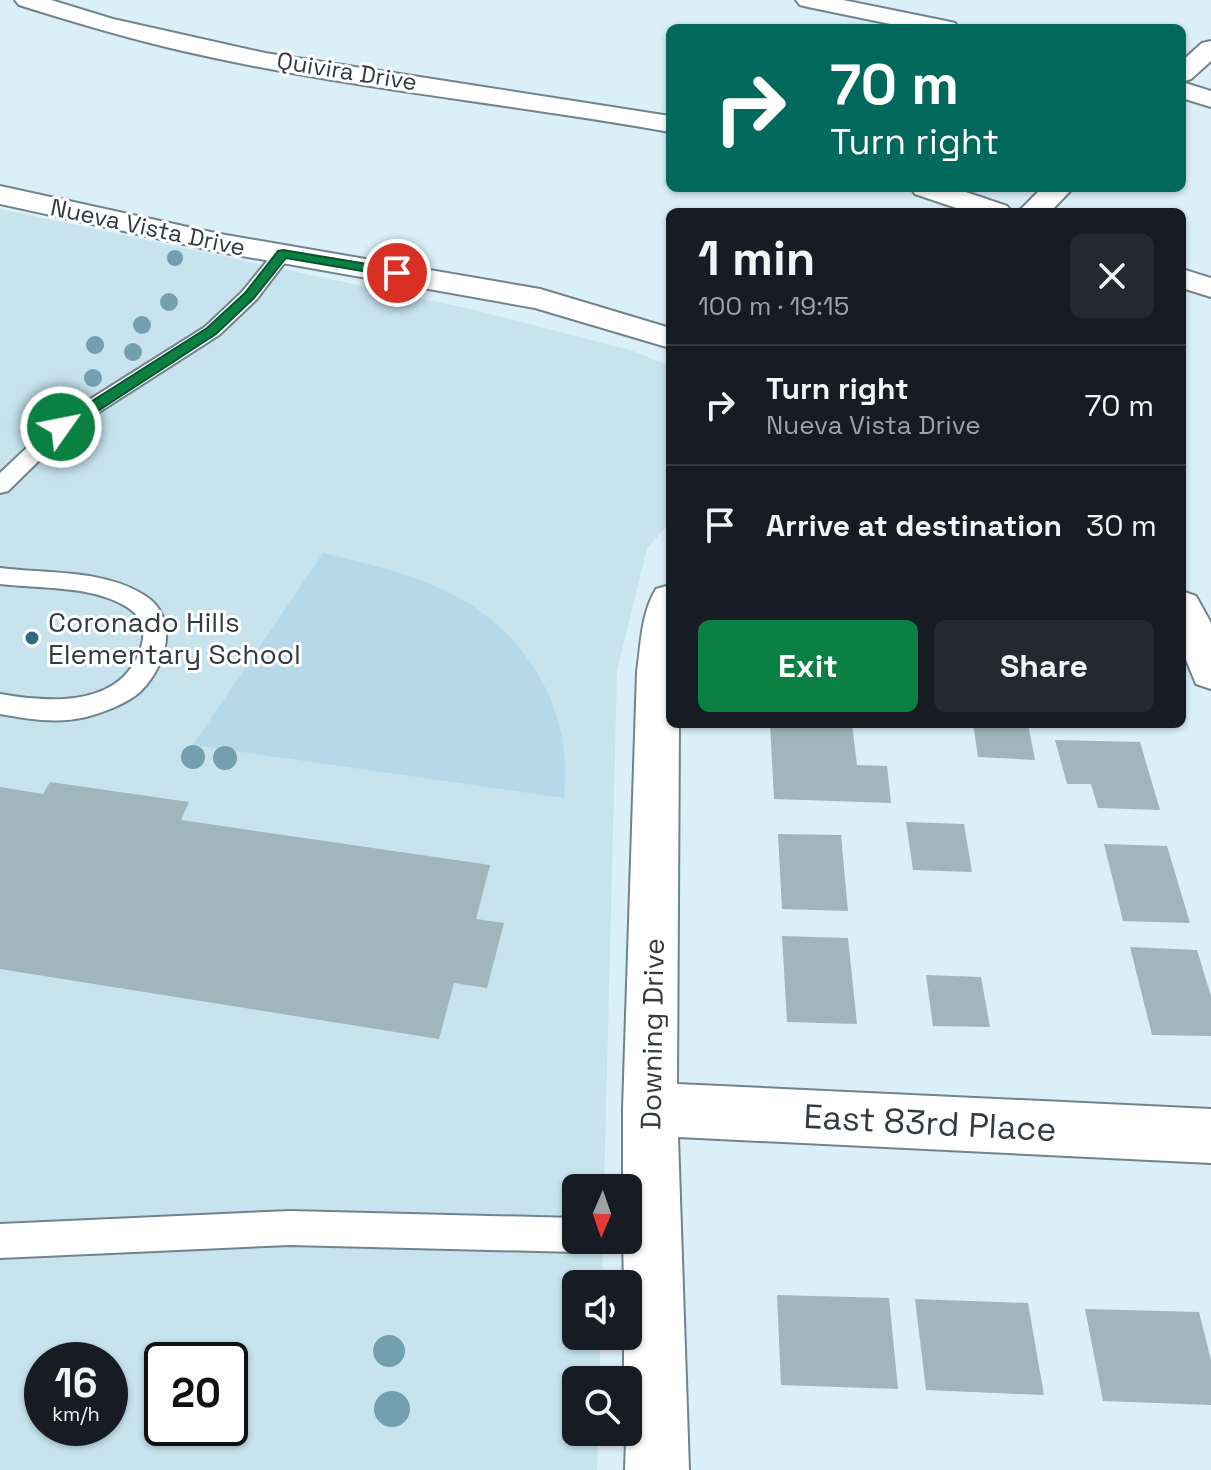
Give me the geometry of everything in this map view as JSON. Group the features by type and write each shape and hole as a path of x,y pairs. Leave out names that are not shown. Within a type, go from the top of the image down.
{"street":[{"name":"Quivira Drive","path":"27,0 61,12 201,47 666,123"},
{"path":"808,0 926,24"},
{"path":"1186,70 1211,48"},
{"path":"1186,91 1211,99"},
{"path":"937,192 985,208"},
{"path":"1037,208 1055,192"},
{"name":"Nueva Vista Drive","path":"0,195 283,253 540,299 666,337"},
{"path":"1186,279 1211,288"},
{"name":"Downing Drive","path":"642,1211 650,1109 658,672 666,611"},
{"path":"1186,614 1211,673"},
{"name":"East 83rd Place","path":"650,1109 1211,1136"},
{"name":"Downing Drive","path":"641,1254 657,1470"}],"lane":[{"path":"0,486 61,427 212,331 249,296 283,253"},
{"path":"0,576 113,592 133,599 151,613 157,631 154,650 132,685 109,698 86,707 61,711 0,704"},
{"path":"0,1241 290,1228 562,1235"}],"shaded area":[{"path":"0,209 475,310 633,351 666,364 666,527 647,548 617,671 604,1174 562,1174 562,1254 603,1254 602,1270 562,1270 562,1350 600,1350 600,1366 562,1366 562,1446 598,1446 597,1470 0,1470"},
{"path":"323,553 362,562 439,588 497,624 533,666 556,715 563,742 564,798 193,745"}],"building":[{"path":"770,728 852,728 857,765 887,766 891,803 774,799"},
{"path":"974,728 1029,728 1035,760 978,757"},
{"path":"1055,740 1140,742 1160,810 1098,808 1091,784 1067,784"},
{"path":"50,782 189,802 181,820 490,865 476,919 504,923 487,988 454,983 439,1039 0,969 0,787 43,794"},
{"path":"906,822 964,824 972,872 913,870"},
{"path":"778,834 841,835 848,911 782,909"},
{"path":"1104,844 1167,846 1190,923 1123,921"},
{"path":"782,936 848,938 857,1024 787,1022"},
{"path":"1130,947 1197,950 1211,996 1211,1036 1152,1035"},
{"path":"926,975 981,977 990,1027 933,1026"},
{"path":"777,1295 889,1298 898,1389 781,1385"},
{"path":"915,1299 1028,1303 1044,1395 926,1390"},
{"path":"1085,1309 1199,1312 1211,1360 1211,1405 1103,1401"}],"place":[{"name":"Coronado Hills Elementary School","path":"32,638"}],"route":[{"path":"61,427 212,331 249,296 283,253 397,273"}]}
